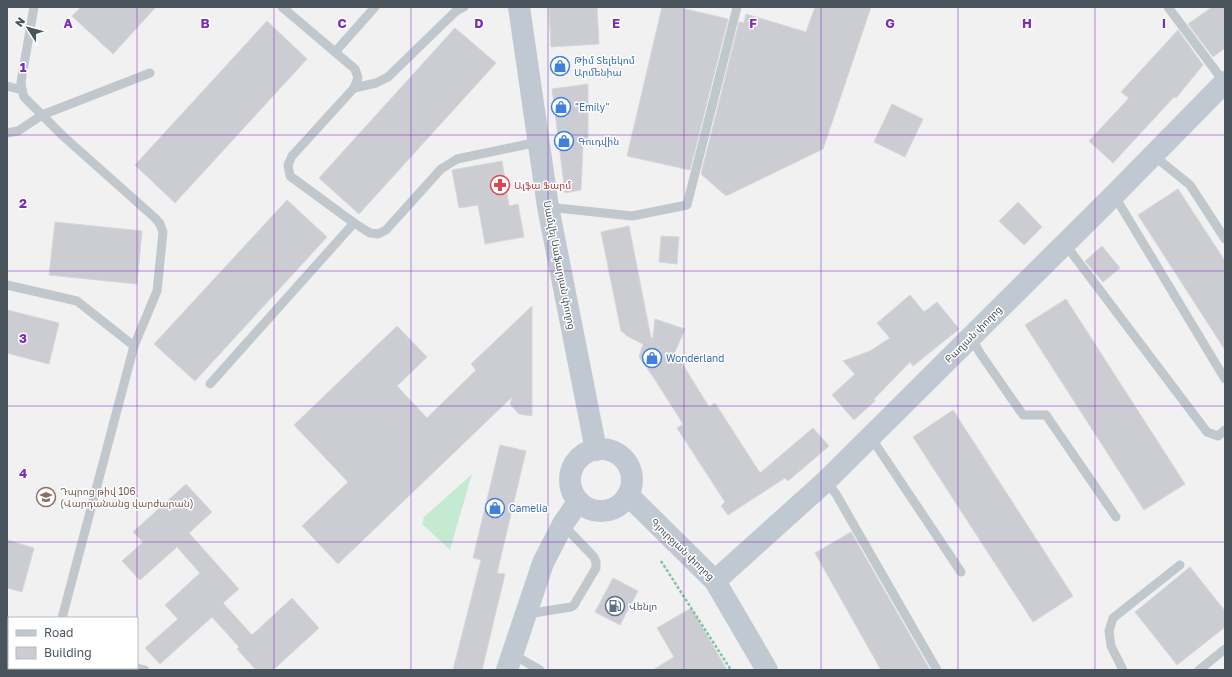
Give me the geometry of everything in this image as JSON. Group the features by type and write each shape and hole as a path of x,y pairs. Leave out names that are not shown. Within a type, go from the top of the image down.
{"street":[{"name":"Սամվել Սաֆարյան փողոց","path":"519,7 548,207 596,450"},
{"name":"Բաղյան փողոց","path":"716,581 826,481 1114,195 1224,82"},
{"path":"596,450 606,450 615,453 623,459 631,476 631,486 628,495 622,503 614,508 604,511 595,511 586,508 578,502 570,485 570,475 573,466 579,458 586,453 596,450"},
{"name":"Գյուրջյան փողոց","path":"628,495 716,581 767,670"},
{"path":"509,662 542,564 562,524 578,502"}],"lane":[{"path":"34,7 21,82 24,97 63,136 155,218 160,224 163,232 157,291 134,346 62,617"},
{"path":"282,7 355,69 358,78 354,88 292,156 288,165 290,176 370,233 378,234 386,230 441,169 449,163 457,159 538,142"},
{"path":"335,52 376,7"},
{"path":"354,88 376,83 388,77 456,11 464,7"},
{"path":"548,207 632,216 687,204 737,7"},
{"path":"1168,7 1224,82"},
{"path":"7,133 18,131 42,115 150,73"},
{"path":"7,86 22,90"},
{"path":"1153,155 1190,185 1225,239"},
{"path":"1114,195 1225,379"},
{"path":"210,384 354,223"},
{"path":"1064,244 1207,432 1218,436 1225,430"},
{"path":"7,284 77,301 134,346"},
{"path":"971,337 980,353 1023,415 1046,415 1116,517"},
{"path":"870,436 961,572"},
{"path":"826,481 836,494 937,670"},
{"path":"526,614 571,608 596,568 594,557 562,524"},
{"path":"1123,670 1111,646 1108,631 1113,618 1180,565"},
{"path":"1199,670 1225,649"},
{"path":"509,662 540,670"}],"path":[{"path":"659,557 731,670"}],"green space":[{"path":"472,474 450,550 422,524 424,517"}],"building":[{"path":"81,7 156,7 113,54 72,16"},
{"path":"549,7 597,7 599,44 551,47"},
{"path":"662,7 677,7 728,19 690,170 627,156"},
{"path":"815,7 871,7 823,149 726,196 701,174 739,22 744,23 746,14 806,32"},
{"path":"1212,7 1225,7 1225,48 1213,57 1188,24"},
{"path":"267,21 307,59 175,203 135,165"},
{"path":"455,28 496,63 359,214 319,178"},
{"path":"1178,30 1203,65 1176,98 1174,97 1113,163 1089,141 1129,98 1121,92"},
{"path":"588,84 588,142 583,143 581,190 565,193 552,89"},
{"path":"892,104 923,119 905,157 874,142"},
{"path":"502,161 509,206 518,204 524,237 485,244 478,205 459,208 452,170"},
{"path":"1178,189 1225,261 1225,350 1138,215"},
{"path":"287,200 327,237 195,381 154,344"},
{"path":"1018,202 1042,227 1024,245 999,221"},
{"path":"55,222 142,231 137,284 49,275"},
{"path":"629,226 651,338 653,338 655,319 685,329 675,352 709,407 715,403 760,473 813,428 829,446 788,481 785,478 728,515 721,506 725,502 677,428 683,424 639,357 643,344 627,336 621,331 601,232"},
{"path":"661,236 679,237 677,264 659,262"},
{"path":"1102,246 1120,268 1103,282 1085,261"},
{"path":"910,295 924,312 937,302 959,329 913,366 910,362 874,399 875,401 854,420 832,395 855,374 843,361 870,351 890,338 877,323"},
{"path":"1066,299 1185,484 1144,510 1025,325"},
{"path":"532,306 532,416 519,414 510,404 512,397 338,564 302,526 348,482 294,425 397,326 427,357 397,386 427,418 476,370 471,364"},
{"path":"7,310 59,323 49,364 7,353"},
{"path":"953,410 1073,596 1033,622 913,437"},
{"path":"500,445 526,451 497,573 505,574 482,670 453,670 481,560 473,558"},
{"path":"186,484 212,512 189,533 239,589 223,603 252,635 292,598 319,628 273,670 256,670 237,649 239,647 212,617 160,664 145,648 178,619 165,605 200,573 177,547 140,580 122,561 143,542 133,532"},
{"path":"851,532 930,670 881,670 815,553"},
{"path":"7,540 34,548 22,592 7,588"},
{"path":"1190,567 1225,611 1225,627 1177,665 1135,612"},
{"path":"613,578 638,591 620,625 595,612"},
{"path":"691,608 727,670 653,670 674,657 657,628"}],"place":[{"name":"Թիմ Տելեկոմ Արմենիա","path":"560,66"},
{"name":"\"Emily\"","path":"561,107"},
{"name":"Գուդվին","path":"564,141"},
{"name":"Ալֆա Ֆարմ","path":"500,185"},
{"name":"Wonderland","path":"652,358"},
{"name":"Դպրոց թիվ 106 (Վարդանանց վարժարան)","path":"46,497"},
{"name":"Camelia","path":"495,508"},
{"name":"Վենլո","path":"615,606"}]}
